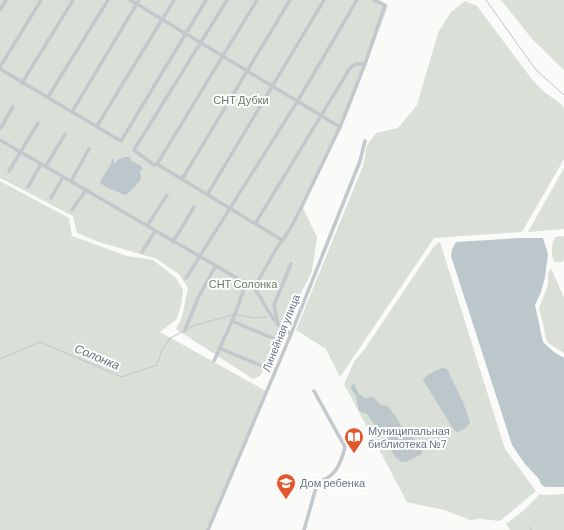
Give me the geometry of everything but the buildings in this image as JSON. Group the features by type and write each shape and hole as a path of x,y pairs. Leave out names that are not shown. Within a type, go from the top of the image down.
{"street":[{"path":"0,10 6,0"},
{"path":"40,0 0,68 22,83 96,126 120,142 206,0"},
{"path":"22,83 73,0"},
{"path":"48,97 108,0"},
{"path":"130,0 340,127"},
{"path":"72,112 139,0"},
{"path":"96,126 174,0"},
{"path":"227,0 134,148 135,152 154,165 157,164 282,240"},
{"path":"157,164 257,0"},
{"path":"182,179 290,0"},
{"path":"208,195 324,0"},
{"path":"186,278 231,209 297,102 357,0"},
{"path":"254,288 265,266 289,231 340,127 365,64 385,5 374,0"},
{"path":"256,224 350,68 355,64 365,64"},
{"path":"0,129 13,108"},
{"path":"9,171 38,123"},
{"path":"46,166 65,134"},
{"path":"0,140 215,267 254,288 271,318 278,326 291,334"},
{"name":"Линейная улица","path":"208,530 291,334 360,162 365,141"},
{"path":"71,181 89,149"},
{"path":"28,187 42,164"},
{"path":"51,198 63,177"},
{"path":"72,210 86,190"},
{"path":"147,226 167,195"},
{"path":"173,242 194,207"},
{"path":"142,252 155,231"},
{"path":"278,326 274,305 291,264"},
{"path":"185,330 198,298 215,267"},
{"path":"214,361 232,321 246,284"},
{"path":"232,321 275,339"},
{"path":"219,348 262,366"},
{"path":"304,530 317,484 332,475 343,455 345,447 314,391"}],"green space":[{"name":"СНТ Дубки","path":"0,0 378,0 388,6 346,117 302,206 317,237 312,271 260,376 253,379 176,329 182,317 188,288 179,274 157,259 99,242 77,233 73,216 0,178"},
{"path":"501,0 564,0 564,70 533,40"},
{"path":"465,1 477,6 531,78 543,91 561,104 564,108 564,159 522,232 434,238 340,377 326,349 296,330 363,166 367,145 376,133 398,128 417,105 438,33 451,12"},
{"path":"564,168 564,229 528,232"},
{"path":"0,181 69,218 72,236 127,256 153,260 176,278 183,290 181,306 176,320 160,332 266,391 208,530 0,530"},
{"path":"564,236 564,260 561,262 554,262 552,246 555,237"},
{"path":"440,242 505,449 536,491 500,521 480,519 470,520 444,510 407,502 344,384 355,360 364,350 434,246"},
{"path":"551,268 564,298 564,353 548,343 539,308 548,285 548,274"},
{"path":"540,494 564,494 564,530 510,530 506,524 523,511"}],"shaded area":[{"path":"130,157 131,161 140,165 143,169 140,171 141,179 125,195 100,183 111,164 112,159 113,158 114,162 116,163 117,160"},
{"path":"543,238 548,254 545,277 541,292 535,305 543,342 554,352 564,358 564,487 545,487 541,484 539,479 525,464 512,445 451,256 452,249 456,242"},
{"path":"442,368 447,369 463,402 470,422 468,426 457,432 454,430 423,380 429,374"},
{"path":"354,384 359,394 365,398 373,397 381,405 388,406 406,435 413,437 422,449 422,454 406,462 401,462 396,458 367,414 359,411 356,396 351,389 351,386"}],"waterway":[{"path":"486,0 536,70 564,95"},
{"name":"Солонка","path":"187,329 195,325 233,315"},
{"name":"Солонка","path":"237,315 255,318 266,317"},
{"name":"Солонка","path":"0,359 40,342 122,377 157,365 162,350 170,338 184,331"},
{"path":"528,527 532,530"}],"place":[{"name":"Муниципальная библиотека №7","path":"354,454"},
{"name":"Дом ребенка","path":"286,500"}],"park label":[{"name":"СНТ Солонка","path":"243,284"}]}
